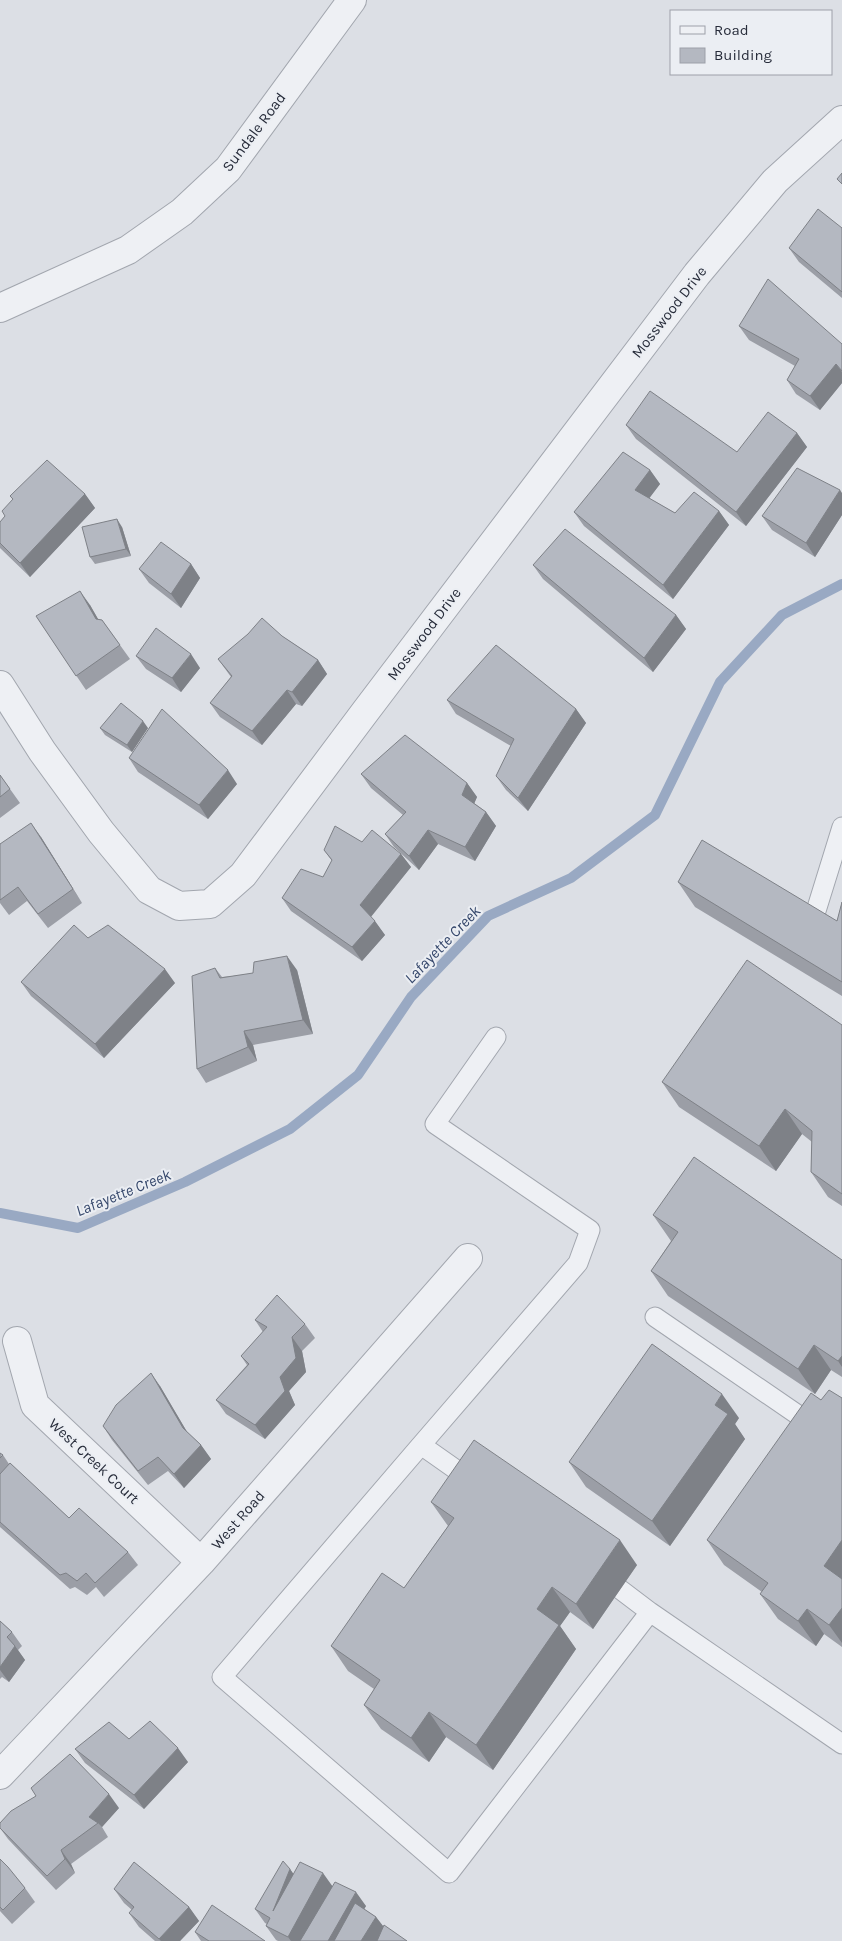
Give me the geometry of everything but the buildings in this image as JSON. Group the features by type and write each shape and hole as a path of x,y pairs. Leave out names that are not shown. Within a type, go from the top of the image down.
{"street":[{"name":"Sundale Road","path":"0,308 128,250 182,212 228,169 352,0"},
{"name":"Mosswood Drive","path":"0,685 42,751 101,832 149,890 178,906 210,904 243,875 697,274 775,181 842,120"},
{"name":"West Road","path":"0,1774 201,1562 468,1258"},
{"name":"West Creek Court","path":"17,1340 35,1405 201,1562"}],"lane":[{"path":"816,911 842,827"},
{"path":"496,1037 435,1124 590,1230 578,1263 222,1677 449,1873 650,1612"},
{"path":"655,1317 820,1430"},
{"path":"421,1445 477,1485"},
{"path":"621,1590 842,1744"}],"waterway":[{"name":"Lafayette Creek","path":"0,1213 78,1228 185,1182 290,1129 358,1075 411,997 488,916 571,878 655,815 720,682 782,615 842,584"}]}
